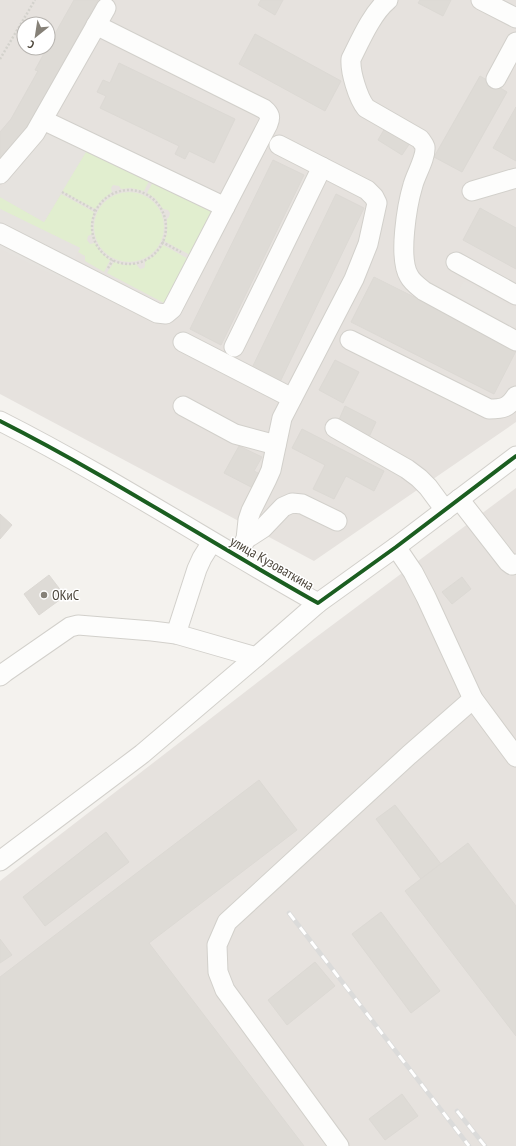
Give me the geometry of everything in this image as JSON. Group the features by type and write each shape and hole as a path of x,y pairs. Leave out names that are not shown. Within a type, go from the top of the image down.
{"street":[{"path":"388,0 377,10 351,59 350,67 361,102 366,108 420,139 424,145 425,153 413,183 409,199 403,248 405,268 409,277 424,291 516,341"},
{"path":"481,0 516,18"},
{"path":"0,174 28,142 43,120 106,8"},
{"path":"0,233 157,313 166,314 172,309 268,124 270,118 264,109 96,25"},
{"path":"496,79 516,42"},
{"path":"43,120 225,207"},
{"path":"236,556 246,539 248,520 251,511 271,470 282,418 354,279 368,244 377,204 374,197 367,190 279,146"},
{"path":"234,347 322,167"},
{"path":"472,191 516,178"},
{"path":"456,262 516,295"},
{"path":"350,340 489,409 501,409 509,406 516,396"},
{"path":"183,342 292,398"},
{"path":"183,406 235,434 276,445"},
{"name":"улица Кузоваткина","path":"0,421 123,488 212,542 318,603 396,547 516,456"},
{"path":"335,428 407,469 419,478 428,487 452,504 508,562 512,565 516,564"},
{"path":"246,539 263,528 283,507 292,503 302,504 337,520"},
{"path":"176,634 197,569 212,542"},
{"path":"396,547 413,572 426,597 473,700 516,756"},
{"path":"3,854 142,754 318,603"},
{"path":"0,676 60,633 70,627 78,625 176,634 256,657"},
{"path":"339,1146 225,990 218,972 217,945 227,922 409,755 473,700"}],"path":[{"path":"0,59 35,0"},
{"path":"131,190 149,196 158,204 164,215 166,227 161,245 153,255 136,263 124,263 113,260 102,252 93,236 93,223 96,211 103,201 119,192 131,190"},
{"path":"62,192 96,211"}],"shaded area":[{"path":"0,0 516,0 516,422 314,561 0,394"},
{"path":"48,131 87,150 44,222 0,197 0,189"},
{"path":"0,209 80,248 64,280 0,249"},
{"path":"464,281 516,309 516,328 456,296"},
{"path":"516,488 516,1146 0,1146 0,881 315,638"}],"green space":[{"path":"87,150 150,179 144,191 131,188 121,189 119,186 113,185 111,188 112,192 102,200 95,209 62,191"},
{"path":"154,180 210,210 213,222 194,257 164,241 167,234 167,219 170,213 168,210 163,209 155,198 147,193"},
{"path":"122,192 136,192 149,198 158,207 164,220 162,240 154,252 136,262 122,262 109,256 100,247 94,234 94,220 100,207 109,198"},
{"path":"61,194 94,212 91,223 92,234 88,236 87,240 90,244 95,243 101,253 110,260 104,272 85,261 85,256 78,252 80,248 0,209 0,197 44,222"},
{"path":"163,245 192,261 172,300 164,303 107,273 114,262 124,265 136,264 140,269 144,268 145,261 154,256"}],"building":[{"path":"74,0 98,0 26,130 0,160 0,132 11,119 38,71 35,70 43,56 56,56 56,32"},
{"path":"261,0 283,0 275,15 258,5"},
{"path":"420,0 451,0 443,16 418,3"},
{"path":"255,34 341,81 325,111 239,64"},
{"path":"119,63 235,119 214,163 189,151 185,159 175,154 179,146 100,108 106,96 97,92 103,80 110,83"},
{"path":"480,76 507,92 462,172 434,157"},
{"path":"516,107 516,161 493,148"},
{"path":"385,128 410,143 402,155 378,140"},
{"path":"273,160 304,175 221,345 190,329"},
{"path":"336,194 364,208 279,384 251,370"},
{"path":"480,208 516,228 516,269 463,240"},
{"path":"374,277 516,348 516,351 494,394 351,322"},
{"path":"335,360 359,372 343,403 319,390"},
{"path":"345,406 376,422 369,437 338,422"},
{"path":"302,429 384,471 374,491 346,476 334,499 313,489 325,465 292,448"},
{"path":"239,446 262,457 254,471 262,475 255,489 224,473"},
{"path":"0,514 12,525 0,539"},
{"name":"ОКиС","path":"49,575 65,596 39,615 24,594"},
{"path":"462,577 471,589 452,604 442,592"},
{"path":"259,780 297,830 149,943 304,1146 0,1146 0,977"},
{"path":"395,805 441,864 421,879 376,819"},
{"path":"106,832 129,862 45,926 23,897"},
{"path":"468,843 516,906 516,1036 405,891"},
{"path":"381,912 440,991 411,1013 352,934"},
{"path":"0,939 12,955 0,963"},
{"path":"315,962 335,986 287,1025 268,1000"},
{"path":"402,1094 418,1116 385,1140 369,1119"}],"railway":[{"path":"289,913 469,1146"},
{"path":"457,1111 485,1146"}],"cycle path":[{"path":"0,421 81,464 318,603 396,547 516,456"}],"place":[{"name":"ОКиС","path":"44,595"}]}
